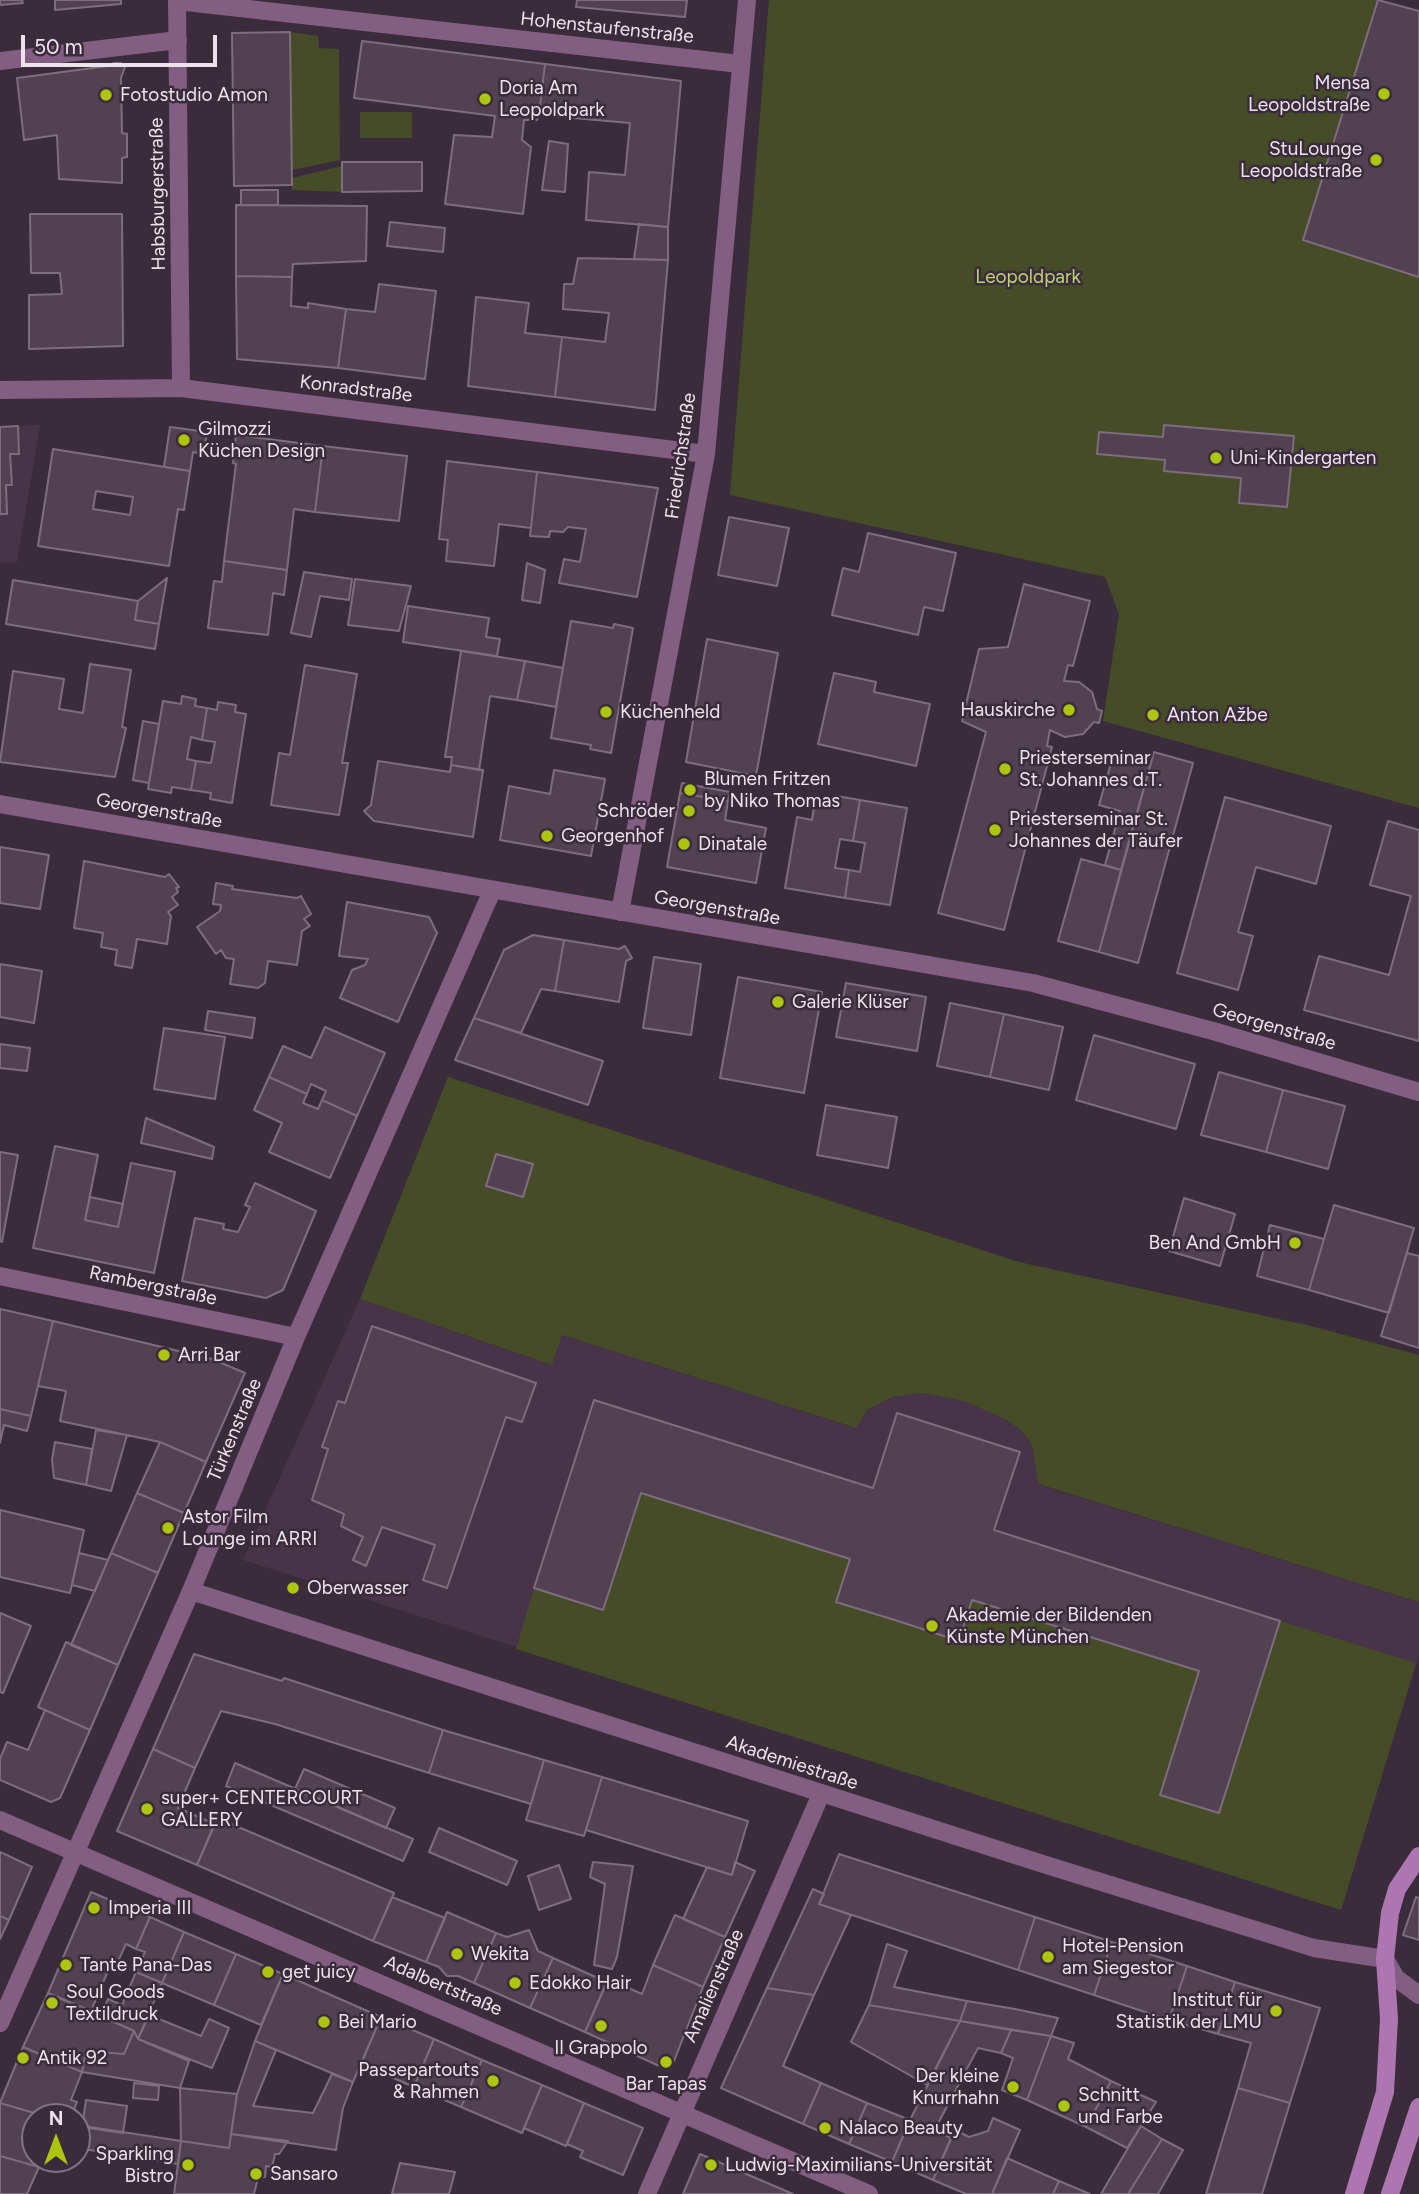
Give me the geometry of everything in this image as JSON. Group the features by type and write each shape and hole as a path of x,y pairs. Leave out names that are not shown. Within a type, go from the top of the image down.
{"main road":[{"path":"1354,2194 1385,2092 1388,2019 1385,1959 1390,1913 1397,1889 1419,1856"},
{"path":"1390,2194 1419,2107"}],"street":[{"name":"Hohenstaufenstraße","path":"177,0 740,64"},
{"name":"Habsburgerstraße","path":"177,0 181,388"},
{"name":"Friedrichstraße","path":"620,912 706,454 747,0"},
{"path":"0,61 178,40"},
{"name":"Konradstraße","path":"0,390 181,388 706,454"},
{"name":"Georgenstraße","path":"0,804 1033,983 1213,1031 1419,1092"},
{"name":"Türkenstraße","path":"0,2023 191,1591 296,1337 492,891"},
{"name":"Rambergstraße","path":"0,1276 296,1337"},
{"name":"Akademiestraße","path":"191,1591 821,1794 1314,1948 1385,1959"},
{"name":"Amalienstraße","path":"647,2194 821,1794"},
{"name":"Adalbertstraße","path":"0,1820 682,2111 869,2194"},
{"path":"1385,1959 1396,1978 1419,1995"}],"shaded area":[{"path":"40,425 17,562 0,563 0,427"},
{"name":"Akademie der Bildenden Künste München","path":"360,1299 552,1365 562,1335 855,1428 867,1410 892,1397 923,1393 963,1401 1005,1419 1021,1430 1032,1445 1039,1485 1419,1602 1419,1655 1341,1910 243,1560"}],"green space":[{"name":"Leopoldpark","path":"769,0 1378,0 1303,240 1419,277 1419,808 1103,721 1119,614 1105,577 730,495"},
{"path":"290,32 318,36 319,48 339,49 340,160 292,170"},
{"path":"360,112 412,112 412,138 360,138"},
{"path":"342,166 342,192 292,190 292,178"},
{"path":"448,1077 1019,1262 1311,1326 1419,1355 1419,1602 1038,1484 1032,1445 1021,1430 1005,1419 963,1401 923,1393 892,1397 867,1410 856,1428 562,1335 552,1365 360,1299"},
{"path":"641,1493 850,1559 836,1602 959,1641 972,1600 1199,1671 1160,1795 1219,1813 1280,1621 1416,1663 1341,1910 516,1649 534,1588 603,1610"}],"building":[{"path":"0,0 22,0 23,3 0,5"},
{"path":"55,0 121,0 121,4 55,10"},
{"path":"577,0 687,0 685,17 576,7"},
{"name":"Mensa Leopoldstraße","path":"1378,0 1419,11 1419,277 1303,240"},
{"path":"290,32 292,185 234,186 232,33"},
{"path":"362,41 545,64 539,115 537,120 524,120 522,140 531,147 523,214 445,204 454,135 492,137 495,116 354,98"},
{"path":"121,63 125,67 121,78 122,133 127,134 127,157 122,158 122,183 59,179 57,135 24,140 17,78"},
{"path":"545,64 681,81 668,227 586,220 589,172 625,175 630,123 539,115"},
{"path":"549,141 568,144 565,192 542,190"},
{"path":"342,162 422,162 422,191 342,192"},
{"path":"241,190 278,190 278,205 241,205"},
{"path":"236,205 367,206 366,261 293,264 292,277 236,276"},
{"path":"30,214 122,214 123,346 29,349 29,295 62,294 60,273 31,273"},
{"path":"390,222 445,228 443,252 387,246"},
{"path":"639,224 668,227 668,260 634,259"},
{"path":"578,258 668,260 655,410 555,397 562,337 605,342 609,313 563,309 564,284 573,284"},
{"path":"236,276 292,277 291,306 308,308 308,303 346,309 338,368 237,359"},
{"path":"379,284 436,291 425,379 338,368 346,309 375,312"},
{"path":"476,297 529,303 525,333 562,337 555,397 468,386"},
{"path":"1164,425 1294,436 1287,507 1239,503 1241,478 1164,471 1165,460 1097,454 1099,432 1163,437"},
{"path":"18,426 19,454 10,454 12,485 6,485 7,514 0,514 0,427"},
{"path":"170,427 207,432 204,454 193,452 190,471 164,467"},
{"path":"236,435 323,446 315,512 294,509 287,570 224,561 236,464 233,463"},
{"path":"323,446 407,456 399,521 315,512"},
{"path":"53,449 190,471 184,510 178,509 169,566 38,546","holes":["96,491 133,497 130,515 93,509"]},
{"path":"447,461 537,472 531,528 499,524 494,566 446,561 448,540 439,539"},
{"path":"537,472 658,488 637,597 559,583 564,559 580,562 586,529 568,527 563,532 550,531 549,537 530,536"},
{"path":"729,517 789,528 777,586 718,575"},
{"path":"868,533 956,553 943,611 924,607 918,635 832,615 843,568 859,572"},
{"path":"224,561 287,570 284,595 273,593 268,635 208,628 214,581 222,582"},
{"path":"527,563 545,570 540,603 522,600"},
{"path":"304,572 352,579 349,600 320,596 311,637 291,633"},
{"path":"167,578 159,624 135,620 138,601"},
{"path":"355,579 411,586 399,631 348,625"},
{"path":"13,580 138,601 135,620 159,624 155,649 6,624"},
{"name":"Priesterseminar St. Johannes der Täufer","path":"1024,584 1090,601 1073,666 1068,665 1064,681 1079,682 1092,692 1097,709 1102,711 1099,723 1094,722 1083,734 1065,737 1050,730 1047,746 1052,747 1004,930 938,913 986,732 962,721 979,649 1008,647"},
{"path":"408,606 489,618 486,637 500,639 497,656 403,642"},
{"path":"571,621 613,628 614,624 633,628 611,753 590,749 591,745 551,738"},
{"path":"707,639 778,653 756,776 686,762"},
{"path":"461,651 525,661 517,700 490,696 479,770 451,765 452,757 445,757"},
{"path":"525,661 563,668 556,707 517,700"},
{"path":"90,664 131,670 122,727 126,728 115,777 0,762 13,671 64,679 59,709 83,713"},
{"path":"305,665 357,674 342,763 348,763 339,815 271,805 279,753 290,755"},
{"path":"834,673 876,682 874,692 930,704 916,766 818,744"},
{"path":"182,696 196,699 195,706 207,708 202,740 191,737 187,759 196,761 191,790 172,787 171,793 148,789 163,701 181,704"},
{"path":"218,702 236,705 235,712 246,714 232,803 210,799 211,793 191,790 196,761 211,763 215,742 202,740 207,708 217,710"},
{"path":"143,721 159,724 149,783 133,780"},
{"path":"1154,752 1193,763 1138,963 1099,952"},
{"path":"1113,756 1150,766 1121,870 1105,865 1120,811 1099,805"},
{"path":"378,761 450,772 451,765 483,770 473,837 374,821 364,811 371,805"},
{"path":"554,770 605,779 591,856 500,840 509,786 550,794"},
{"path":"682,783 730,792 728,801 680,793"},
{"path":"680,793 728,801 725,820 766,828 756,883 667,867"},
{"path":"836,796 860,800 853,841 840,839 835,868 849,870 845,898 785,888 797,817 812,820 815,800 835,804"},
{"path":"1225,797 1331,826 1316,884 1256,867 1238,932 1253,936 1238,990 1177,973"},
{"path":"860,800 907,808 890,905 845,898 849,870 860,872 865,843 853,841"},
{"path":"1388,821 1419,830 1419,1041 1304,1010 1319,956 1389,975 1411,896 1370,885"},
{"path":"0,847 49,855 40,909 0,903"},
{"path":"1081,859 1121,870 1099,952 1058,941"},
{"path":"84,861 165,877 169,874 179,887 172,897 178,905 168,912 171,916 167,944 137,939 132,968 115,965 117,950 101,947 103,933 74,928"},
{"path":"216,883 233,886 232,889 297,898 301,896 311,914 304,919 310,926 302,931 297,965 268,961 265,983 258,988 230,984 234,959 226,958 221,950 216,954 197,927 220,911 221,905 213,904"},
{"path":"347,902 429,917 437,933 398,1022 340,998 352,970 365,965 368,959 339,956"},
{"path":"533,935 564,940 555,991 541,989 521,1033 474,1018 504,950"},
{"path":"564,940 619,949 625,946 632,958 626,961 619,1002 555,991"},
{"path":"654,957 701,964 691,1035 643,1028"},
{"path":"0,964 42,971 34,1023 0,1017"},
{"path":"738,977 822,992 804,1093 720,1078"},
{"path":"846,983 926,997 917,1051 836,1037"},
{"path":"950,1003 1004,1014 990,1077 937,1066"},
{"path":"208,1011 255,1018 252,1038 205,1030"},
{"path":"1004,1014 1063,1027 1049,1090 990,1077"},
{"path":"474,1018 603,1061 588,1105 455,1060"},
{"path":"325,1027 385,1053 357,1116 322,1100 326,1091 311,1084 307,1094 269,1077 283,1046 311,1058"},
{"path":"164,1028 225,1037 215,1099 154,1089"},
{"path":"1094,1035 1195,1064 1176,1129 1076,1100"},
{"path":"0,1044 30,1048 27,1071 0,1068"},
{"path":"1219,1072 1283,1090 1266,1152 1201,1135"},
{"path":"269,1077 307,1094 303,1103 318,1109 322,1100 357,1116 330,1178 269,1152 282,1123 254,1110"},
{"path":"1283,1090 1345,1106 1328,1169 1266,1152"},
{"path":"826,1105 897,1117 888,1168 817,1155"},
{"path":"146,1118 214,1147 212,1159 141,1143"},
{"path":"55,1146 98,1155 85,1220 118,1227 131,1163 175,1172 154,1273 33,1248"},
{"path":"0,1152 18,1155 2,1242 0,1241"},
{"path":"496,1154 533,1164 523,1197 486,1186"},
{"path":"255,1183 316,1211 283,1290 266,1298 182,1281 195,1218 224,1224 223,1229 238,1232 250,1207 245,1205"},
{"path":"90,1197 123,1204 118,1227 85,1220"},
{"path":"1184,1198 1235,1214 1220,1266 1169,1251"},
{"path":"1334,1205 1414,1228 1389,1313 1309,1290"},
{"path":"1270,1225 1324,1239 1309,1290 1257,1276"},
{"path":"1407,1253 1419,1256 1419,1348 1381,1336"},
{"path":"0,1309 53,1321 31,1416 0,1409"},
{"path":"53,1321 212,1359 245,1373 206,1462 160,1442 60,1421 66,1391 38,1386"},
{"path":"372,1326 536,1383 522,1422 506,1417 447,1588 423,1580 435,1545 382,1527 366,1566 353,1560 363,1537 341,1526 344,1514 312,1500 328,1449 322,1447 338,1401 345,1403"},
{"path":"594,1400 873,1488 897,1413 1020,1452 994,1530 1280,1621 1219,1813 1160,1795 1199,1671 972,1600 959,1641 836,1602 850,1559 641,1493 603,1610 534,1588"},
{"path":"0,1409 31,1416 27,1431 4,1425 0,1443"},
{"path":"96,1430 127,1435 111,1491 86,1485"},
{"path":"55,1442 92,1449 86,1485 54,1478 52,1460"},
{"path":"160,1442 206,1462 184,1513 137,1493"},
{"path":"137,1493 184,1513 158,1573 111,1553"},
{"path":"0,1510 84,1530 70,1593 0,1577"},
{"path":"79,1553 108,1560 95,1591 72,1585"},
{"path":"111,1553 158,1573 118,1665 71,1645"},
{"path":"0,1613 31,1626 3,1693 0,1692"},
{"path":"66,1642 118,1665 90,1730 38,1707"},
{"path":"194,1654 282,1681 284,1678 443,1730 429,1773 275,1724 221,1711 195,1768 153,1749"},
{"path":"45,1710 90,1730 60,1798 51,1802 0,1780 0,1759 7,1742 28,1750"},
{"path":"443,1730 544,1760 531,1804 429,1773"},
{"path":"153,1749 195,1768 178,1808 215,1824 197,1865 117,1831"},
{"path":"544,1760 602,1777 584,1836 526,1820"},
{"path":"235,1763 413,1839 403,1861 226,1786"},
{"path":"304,1769 395,1808 386,1828 295,1789"},
{"path":"602,1777 748,1821 732,1875 586,1830"},
{"path":"217,1818 394,1893 373,1941 197,1865"},
{"path":"439,1828 517,1861 507,1885 429,1852"},
{"path":"0,1852 32,1867 9,1920 0,1916"},
{"path":"839,1854 1035,1917 1018,1970 819,1904"},
{"path":"593,1862 633,1866 617,1957 612,1969 594,1965 605,1884 590,1877"},
{"path":"735,1862 755,1871 725,1937 683,1919 707,1867 732,1875"},
{"path":"559,1865 571,1899 539,1910 528,1876"},
{"path":"813,1889 824,1894 819,1904 851,1915 814,1995 767,1988"},
{"path":"91,1892 150,1917 136,1949 126,1944 115,1968 110,1966 91,2011 48,1993"},
{"path":"392,1897 445,1918 426,1962 373,1941"},
{"path":"1416,1897 1419,1898 1419,1940 1403,1935"},
{"path":"447,1912 496,1933 474,1983 458,1976 447,1976 439,1967 426,1962"},
{"path":"675,1915 725,1937 703,1987 653,1965"},
{"path":"0,1916 9,1920 0,1939"},
{"path":"150,1917 184,1932 162,1983 136,1972 145,1952 136,1949"},
{"path":"1035,1917 1112,1942 1094,1995 1018,1970"},
{"path":"529,1930 538,1951 553,1958 530,2008 474,1983 496,1933 507,1937"},
{"path":"184,1932 236,1954 214,2005 162,1983"},
{"path":"1112,1942 1187,1966 1169,2020 1094,1995"},
{"path":"887,1944 907,1951 894,1987 967,2001 960,2021 869,2005"},
{"path":"236,1954 283,1974 261,2025 214,2005"},
{"path":"553,1958 607,1982 585,2032 530,2008"},
{"path":"653,1965 703,1987 674,2061 666,2066 657,2065 585,2032 608,1979 642,1994"},
{"path":"1187,1966 1235,1982 1218,2034 1169,2020"},
{"path":"136,1972 162,1983 138,2039 134,2031 101,2016 108,1999 122,2005"},
{"path":"283,1974 381,2017 353,2082 255,2041"},
{"path":"1235,1982 1320,2008 1290,2103 1238,2088 1251,2043 1218,2034"},
{"path":"767,1988 814,1995 783,2066 821,2083 803,2124 721,2088"},
{"path":"48,1993 134,2031 124,2054 86,2051 82,2072 23,2047"},
{"path":"967,2001 1058,2018 1051,2036 960,2021"},
{"path":"869,2005 960,2021 927,2085 851,2042"},
{"path":"149,2015 201,2036 209,2019 229,2028 212,2068 138,2039"},
{"path":"381,2017 434,2039 414,2087 361,2064"},
{"path":"960,2021 1011,2030 1001,2053 978,2048 934,2131 910,2120"},
{"path":"1011,2030 1051,2036 1027,2100 1002,2090 1013,2058 1001,2053"},
{"path":"134,2031 138,2039 189,2061 180,2088 82,2072 86,2051 124,2054"},
{"path":"1051,2036 1074,2043 1068,2059 1111,2081 1086,2127 1027,2100"},
{"path":"434,2039 482,2060 461,2107 414,2087"},
{"path":"255,2041 276,2050 253,2106 313,2113 332,2074 353,2082 343,2108 336,2150 231,2134 237,2094"},
{"path":"23,2047 82,2072 71,2100 77,2103 21,2103 21,2109 0,2103"},
{"path":"482,2060 542,2085 522,2133 461,2107"},
{"path":"1111,2081 1156,2102 1127,2148 1086,2127"},
{"path":"134,2083 159,2086 158,2100 133,2098"},
{"path":"821,2083 867,2103 849,2144 803,2124"},
{"path":"542,2085 584,2103 566,2146 524,2128"},
{"path":"180,2088 237,2094 229,2148 181,2141"},
{"path":"1238,2088 1290,2103 1262,2194 1206,2194"},
{"path":"86,2100 127,2106 123,2133 91,2128 91,2103 86,2103"},
{"path":"0,2103 21,2109 21,2162 0,2156"},
{"path":"584,2103 643,2128 623,2175 580,2157 583,2151 567,2144"},
{"path":"867,2103 910,2120 892,2162 849,2144"},
{"path":"993,2118 1020,2130 992,2194 966,2194 933,2180 955,2130 969,2137 988,2131"},
{"path":"910,2120 951,2138 933,2180 892,2162"},
{"path":"1141,2126 1162,2139 1128,2194 1101,2194"},
{"path":"91,2127 181,2141 178,2164 91,2150"},
{"path":"231,2134 288,2141 279,2154 275,2154 272,2167 266,2166 265,2177 258,2178 254,2194 174,2194 181,2141 229,2148"},
{"path":"1162,2139 1183,2150 1158,2194 1128,2194"},
{"name":"Ludwig-Maximilians-Universität","path":"700,2154 751,2176 793,2194 683,2194"},
{"path":"0,2156 21,2162 21,2173 36,2173 27,2194 0,2194"},
{"path":"1007,2158 1059,2181 1053,2194 992,2194"},
{"path":"400,2163 455,2172 449,2194 392,2194"},
{"path":"1059,2181 1090,2194 1053,2194"}],"place":[{"name":"Mensa Leopoldstraße","path":"1384,94"},
{"name":"Fotostudio Amon","path":"106,95"},
{"name":"Doria Am Leopoldpark","path":"485,99"},
{"name":"StuLounge Leopoldstraße","path":"1376,160"},
{"name":"Gilmozzi Küchen Design","path":"184,440"},
{"name":"Uni-Kindergarten","path":"1216,458"},
{"name":"Hauskirche","path":"1069,710"},
{"name":"Küchenheld","path":"606,712"},
{"name":"Anton Ažbe","path":"1153,715"},
{"name":"Priesterseminar St. Johannes d.T.","path":"1005,769"},
{"name":"Blumen Fritzen by Niko Thomas","path":"690,790"},
{"name":"Schröder","path":"689,811"},
{"name":"Priesterseminar St. Johannes der Täufer","path":"995,830"},
{"name":"Georgenhof","path":"547,836"},
{"name":"Dinatale","path":"684,844"},
{"name":"Galerie Klüser","path":"778,1002"},
{"name":"Ben And GmbH","path":"1295,1243"},
{"name":"Arri Bar","path":"164,1355"},
{"name":"Astor Film Lounge im ARRI","path":"168,1528"},
{"name":"Oberwasser","path":"293,1588"},
{"name":"Akademie der Bildenden Künste München","path":"932,1626"},
{"name":"super+ CENTERCOURT GALLERY","path":"147,1809"},
{"name":"Imperia III","path":"94,1908"},
{"name":"Wekita","path":"457,1954"},
{"name":"Hotel-Pension am Siegestor","path":"1048,1957"},
{"name":"Tante Pana-Das","path":"66,1965"},
{"name":"get juicy","path":"268,1972"},
{"name":"Edokko Hair","path":"515,1983"},
{"name":"Soul Goods Textildruck","path":"52,2003"},
{"name":"Institut für Statistik der LMU","path":"1276,2011"},
{"name":"Bei Mario","path":"324,2022"},
{"name":"Il Grappolo","path":"601,2026"},
{"name":"Antik 92","path":"23,2058"},
{"name":"Bar Tapas","path":"666,2062"},
{"name":"Passepartouts & Rahmen","path":"493,2081"},
{"name":"Der kleine Knurrhahn","path":"1013,2087"},
{"name":"Schnitt und Farbe","path":"1064,2106"},
{"name":"Nalaco Beauty","path":"825,2128"},
{"name":"Sparkling Bistro","path":"188,2165"},
{"name":"Ludwig-Maximilians-Universität","path":"711,2165"},
{"name":"Sansaro","path":"256,2174"}]}
